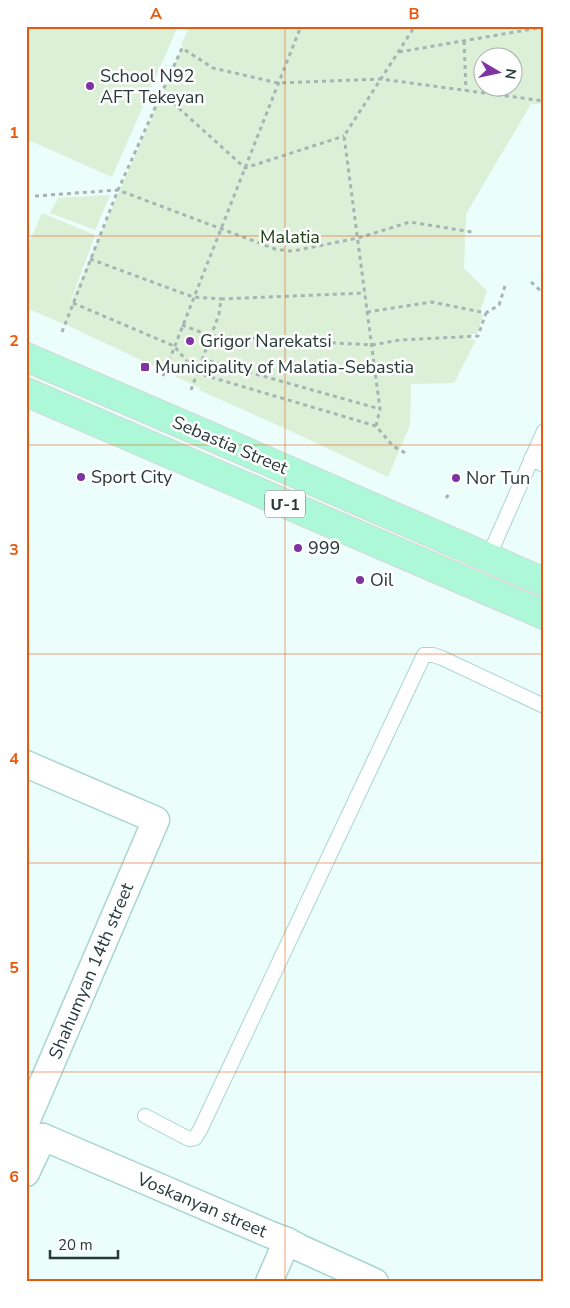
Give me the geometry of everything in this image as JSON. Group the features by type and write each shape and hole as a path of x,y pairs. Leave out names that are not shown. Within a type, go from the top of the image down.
{"main road":[{"name":"Sebastia Street","path":"26,357 544,582"},
{"name":"Sebastia Street","path":"26,392 544,615"}],"street":[{"name":"Shahumyan 14th street","path":"26,764 156,820 32,1132 26,1173"},
{"name":"Voskanyan street","path":"32,1132 287,1241 375,1282"},
{"path":"270,1282 287,1241"}],"lane":[{"path":"488,558 544,431"},
{"path":"531,459 544,465"},
{"path":"145,1116 189,1139 195,1138 200,1130 424,654 442,658 544,706"}],"path":[{"path":"162,376 301,26"},
{"path":"245,168 344,136 415,26"},
{"path":"398,52 544,28"},
{"path":"464,41 466,91"},
{"path":"62,332 118,190 182,48 214,68 278,83 381,80 544,101"},
{"path":"162,92 245,168"},
{"path":"344,136 380,409 376,426"},
{"path":"35,196 118,190 274,249 290,251 358,238 410,222 472,232"},
{"path":"90,259 193,298 221,299 365,293"},
{"path":"532,282 544,294"},
{"path":"182,325 211,336 372,345 400,340 478,336 486,313 499,305 505,286"},
{"path":"191,390 219,314 221,299"},
{"path":"367,312 432,302 486,313"},
{"path":"73,303 174,346 197,373 376,426 392,446 407,454"},
{"path":"202,360 380,409"},
{"path":"446,498 449,494"}],"green space":[{"name":"School N92 AFT Tekeyan","path":"26,26 178,26 112,177 26,139"},
{"name":"Malatia","path":"190,26 544,26 544,104 531,104 466,214 464,268 487,291 479,314 483,315 477,334 472,334 470,339 476,340 454,383 411,384 410,425 388,477 199,390 200,388 71,327 26,308 26,250 42,213 95,235 68,309 183,46 181,44"},
{"path":"110,195 95,230 50,213 58,198"}],"place":[{"name":"School N92 AFT Tekeyan","path":"90,86"},
{"name":"Grigor Narekatsi","path":"190,341"},
{"name":"Municipality of Malatia-Sebastia","path":"145,367"},
{"name":"Sport City","path":"81,477"},
{"name":"Nor Tun","path":"456,478"},
{"name":"999","path":"298,548"},
{"name":"Oil","path":"360,580"}]}
